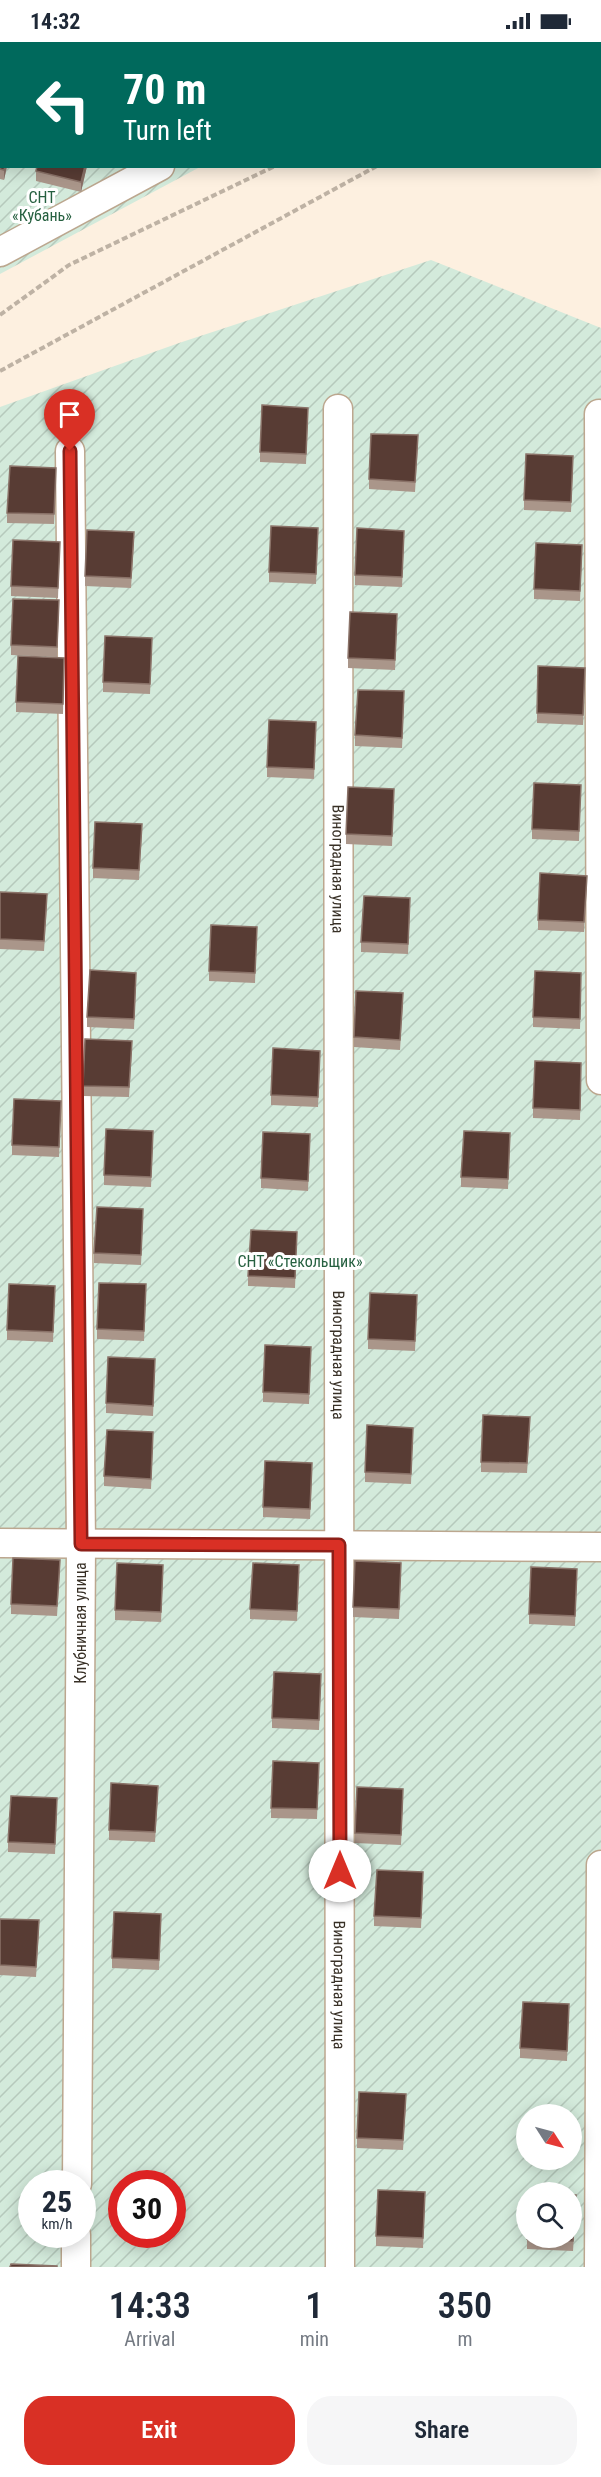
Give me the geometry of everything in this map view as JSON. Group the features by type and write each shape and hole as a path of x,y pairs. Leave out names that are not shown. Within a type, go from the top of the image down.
{"street":[{"path":"0,252 156,168"},
{"name":"Виноградная улица","path":"338,409 340,2267"},
{"path":"599,414 601,1080"},
{"name":"Клубничная улица","path":"70,451 81,1544 77,2170"},
{"path":"0,1543 601,1547"},
{"path":"599,2267 601,1865"},
{"path":"76,2248 76,2267"}],"path":[{"path":"0,315 69,265 271,168"},
{"path":"0,371 373,168"}],"green space":[{"name":"СНТ «Кубань»","path":"0,168 198,168 0,274"},
{"name":"СНТ «Стекольщик»","path":"431,260 601,328 601,2267 0,2267 0,407 179,343"}],"building":[{"path":"37,168 84,168 81,182 36,171"},
{"path":"262,405 308,408 306,454 260,452"},
{"path":"371,434 418,435 415,482 369,479"},
{"path":"526,454 573,456 571,502 524,500"},
{"path":"10,466 56,468 54,514 7,513"},
{"path":"271,526 318,528 316,574 269,572"},
{"path":"357,528 404,531 402,577 355,575"},
{"path":"87,530 134,532 131,578 85,576"},
{"path":"13,540 60,542 58,588 11,586"},
{"path":"536,543 582,545 580,591 534,589"},
{"path":"13,599 59,600 57,647 11,645"},
{"path":"350,612 397,614 395,660 348,658"},
{"path":"105,636 152,638 150,684 103,682"},
{"path":"18,656 64,658 63,704 16,702"},
{"path":"538,666 585,668 583,715 537,713"},
{"path":"358,690 404,691 402,738 355,735"},
{"path":"269,720 316,722 314,769 267,767"},
{"path":"534,783 581,785 579,831 532,829"},
{"path":"348,787 394,789 392,836 346,834"},
{"path":"95,822 142,824 139,870 93,868"},
{"path":"540,873 587,876 584,922 538,920"},
{"path":"0,892 47,894 44,941 0,939"},
{"path":"364,896 410,898 408,944 361,942"},
{"path":"211,925 257,927 255,973 209,971"},
{"path":"90,970 136,973 134,1019 87,1017"},
{"path":"535,971 581,973 580,1019 533,1017"},
{"path":"356,991 403,993 400,1040 354,1037"},
{"path":"85,1039 132,1041 129,1087 83,1086"},
{"path":"273,1048 320,1051 318,1097 271,1095"},
{"path":"535,1061 581,1063 580,1110 533,1108"},
{"path":"14,1099 61,1101 59,1147 12,1145"},
{"path":"106,1129 153,1131 151,1177 104,1175"},
{"path":"464,1131 510,1133 508,1179 461,1177"},
{"path":"263,1132 310,1134 308,1181 261,1178"},
{"path":"97,1207 143,1209 141,1255 94,1253"},
{"path":"251,1230 297,1232 295,1278 248,1276"},
{"path":"99,1283 146,1284 144,1331 97,1329"},
{"path":"9,1284 55,1286 53,1332 7,1330"},
{"path":"370,1293 417,1295 415,1341 368,1339"},
{"path":"265,1345 311,1347 309,1394 263,1392"},
{"path":"108,1357 155,1359 153,1406 106,1403"},
{"path":"483,1415 530,1417 527,1463 481,1462"},
{"path":"367,1425 413,1428 411,1474 365,1472"},
{"path":"107,1430 153,1432 151,1479 104,1476"},
{"path":"265,1461 312,1463 310,1509 263,1507"},
{"path":"13,1558 60,1560 57,1606 11,1604"},
{"path":"355,1561 401,1563 399,1609 353,1607"},
{"path":"117,1563 163,1565 161,1612 115,1610"},
{"path":"253,1563 299,1565 297,1611 250,1609"},
{"path":"531,1567 577,1569 575,1616 529,1614"},
{"path":"274,1672 321,1674 319,1720 272,1718"},
{"path":"273,1761 319,1763 317,1809 271,1808"},
{"path":"111,1783 158,1786 155,1832 109,1830"},
{"path":"357,1787 403,1789 401,1835 355,1833"},
{"path":"11,1796 57,1798 55,1844 8,1842"},
{"path":"377,1870 423,1872 421,1918 374,1916"},
{"path":"114,1912 161,1914 159,1960 112,1958"},
{"path":"0,1919 39,1920 36,1967 0,1965"},
{"path":"523,2002 569,2004 567,2051 520,2048"},
{"path":"359,2092 406,2094 403,2140 357,2138"},
{"path":"378,2190 425,2192 423,2238 376,2236"},
{"path":"11,2264 57,2266 57,2267 10,2267"}],"route":[{"path":"70,451 81,1544 339,1545 340,1871"}]}
